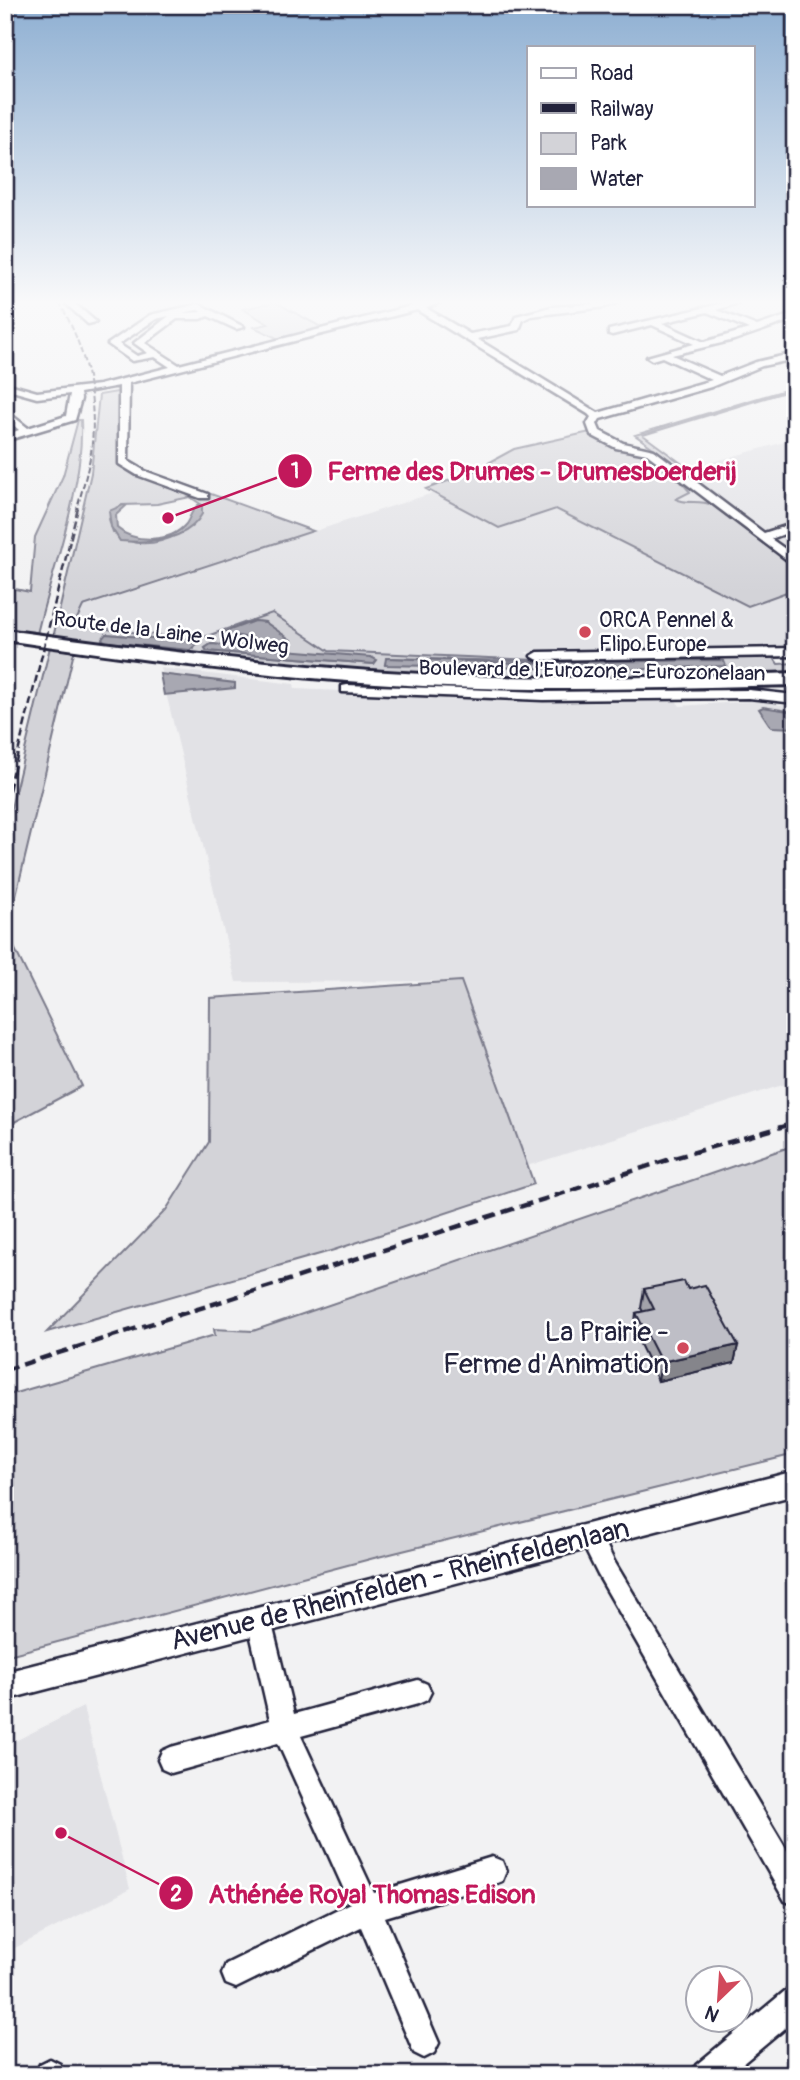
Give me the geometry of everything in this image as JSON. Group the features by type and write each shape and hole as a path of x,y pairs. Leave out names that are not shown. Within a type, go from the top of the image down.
{"highway":[{"name":"Route de la Laine - Wolweg","path":"5,635 181,659 333,674"},
{"name":"Boulevard de l'Eurozone - Eurozonelaan","path":"757,680 795,673"},
{"name":"Boulevard de l'Eurozone - Eurozonelaan","path":"333,674 547,683 795,679"}],"main road":[{"name":"Avenue de Rheinfelden - Rheinfeldenlaan","path":"5,1686 795,1483"}],"street":[{"path":"5,438 71,418 76,399"},
{"path":"124,399 123,462 141,473 204,496"},
{"path":"571,399 592,412 596,418"},
{"path":"658,399 596,418 592,424 595,433 622,446 650,452 795,562"},
{"path":"5,413 27,432"},
{"path":"762,538 795,526"},
{"name":"Boulevard de l'Eurozone - Eurozonelaan","path":"538,656 795,652"},
{"name":"Boulevard de l'Eurozone - Eurozonelaan","path":"347,689 543,696 749,694 795,699"},
{"path":"591,1537 606,1568 795,1891"},
{"path":"259,1620 285,1729 367,1909 424,2043"},
{"path":"171,1760 418,1692"},
{"path":"236,1974 367,1909 492,1871"},
{"path":"706,2075 795,2001"}],"shaded area":[{"path":"795,439 795,567 712,505 675,499 687,495 688,488 681,482 680,471"},
{"path":"433,493 499,528 555,509 748,606 795,589 795,647 633,653 525,652 536,660 485,659 329,651 272,613 196,640 74,625 83,606"},
{"path":"160,668 294,684 295,689 510,698 675,699 680,706 755,701 795,707 795,1081 527,1166 461,981 236,982"},
{"path":"83,1707 130,1889 5,1953 5,1746"}],"green space":[{"path":"99,399 129,399 126,458 131,465 313,531 83,606 74,625 196,640 272,613 329,651 536,660 795,655 774,658 778,664 795,663 795,671 766,676 539,680 331,670 53,638 91,473","holes":["190,497 202,505 200,514 195,522 178,534 158,541 136,543 113,532 109,519 122,505 157,504","254,621 265,622 286,643 233,637 239,625","106,634 195,642 194,649 107,642","211,644 374,664 207,651 205,648","387,658 614,663 385,664"]},
{"path":"762,399 643,435 689,469 684,470 635,435"},
{"path":"78,420 81,420 81,446 73,500 37,634 5,629 5,587 30,592 35,537 63,476"},
{"path":"590,432 646,452 686,481 682,483 690,492 676,499 712,505 795,567 795,589 748,606 556,509 499,528 426,489 470,473 514,449"},
{"path":"50,647 74,652 7,933 82,1086 5,1127 5,833"},
{"path":"461,981 534,1184 334,1250 47,1332 166,1210 209,1142 210,998"},
{"path":"795,1145 795,1454 374,1558 5,1656 5,1425 13,1421 5,1396 215,1335 214,1329 253,1331"}],"water":[{"path":"198,505 202,505 202,514 187,530 166,539 120,541 111,527 109,511 126,506 116,515 117,528 142,538 171,535 186,524"},
{"path":"254,621 265,622 291,640 278,643 222,633"},
{"path":"106,634 197,644 190,650 106,642 102,639"},
{"path":"211,644 371,657 377,660 374,664 207,651 205,648"},
{"path":"386,658 517,663 719,660 724,661 726,666 623,670 385,665"},
{"path":"160,674 235,683 235,688 164,695"},
{"path":"763,707 795,712 795,728 771,727 759,709"}],"building":[{"name":"La Prairie - Ferme d'Animation","path":"684,1281 688,1289 705,1285 738,1345 661,1362 636,1313 654,1309 644,1289"}],"railway":[{"path":"77,509 91,452 92,399"},
{"path":"13,773 78,508"},
{"path":"5,806 13,771"},
{"path":"5,1370 674,1158 795,1123"}],"place":[{"name":"Ferme des Drumes - Drumesboerderij","path":"168,518"},
{"name":"ORCA Pennel & Flipo Europe","path":"585,632"},
{"name":"La Prairie - Ferme d'Animation","path":"683,1348"},
{"name":"Athénée Royal Thomas Edison","path":"61,1833"}]}
